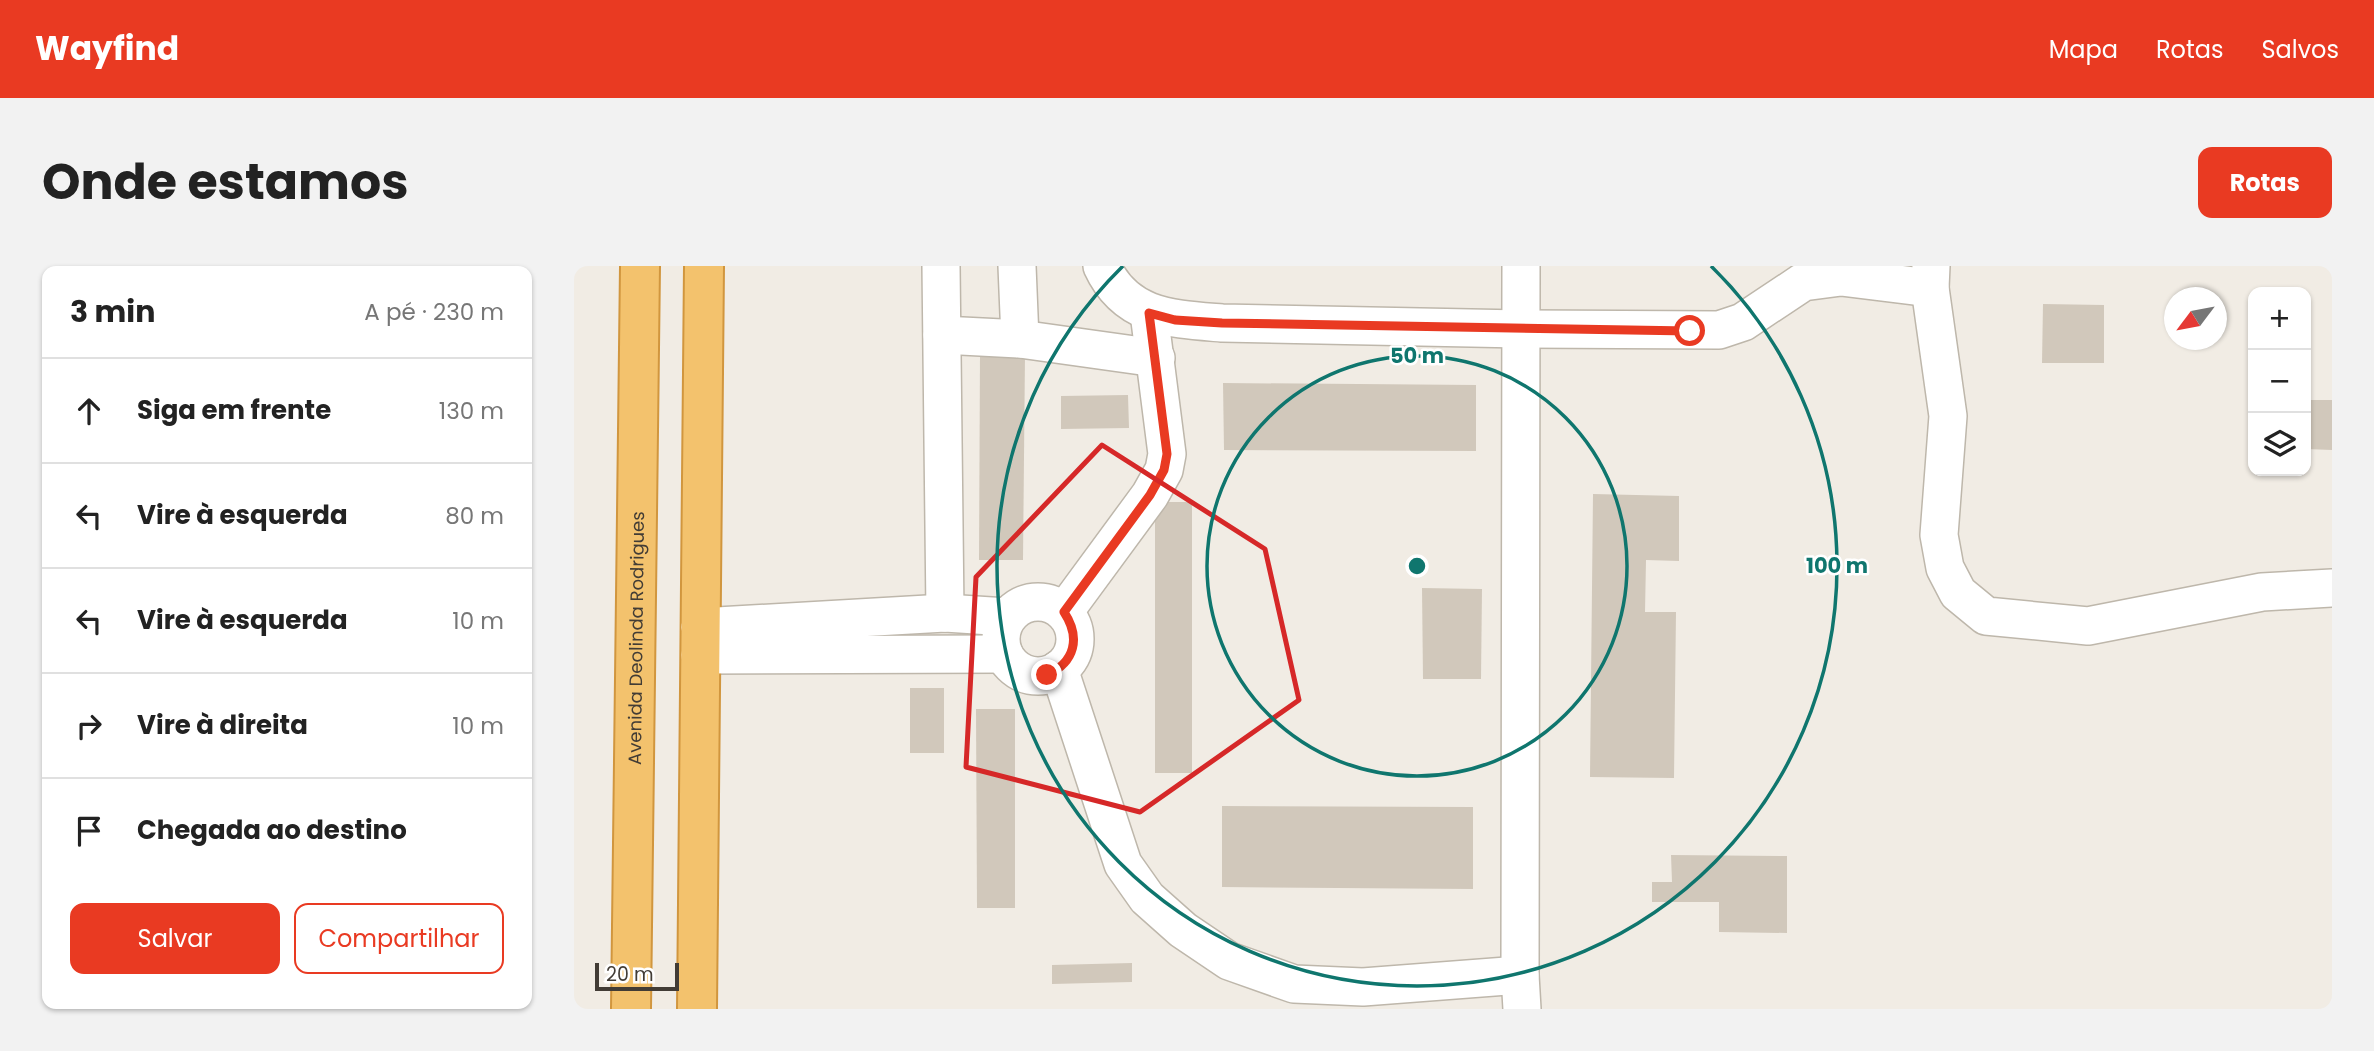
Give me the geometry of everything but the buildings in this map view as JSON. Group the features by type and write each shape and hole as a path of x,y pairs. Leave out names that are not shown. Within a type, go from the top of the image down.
{"highway":[{"name":"Avenida Deolinda Rodrigues","path":"631,1009 640,266"},
{"path":"697,1009 704,266"}],"lane":[{"path":"941,266 945,614"},
{"path":"1017,266 1020,339"},
{"path":"1102,266 1108,279 1127,299 1149,313 1175,320 1521,329 1719,330 1743,322 1803,282 1841,277 1930,277 1948,416 1939,535 1945,568 1958,593 1986,615 2088,626 2262,592 2332,588"},
{"path":"1059,669 1123,864 1147,898 1183,930 1229,961 1294,984 1521,992 1521,266"},
{"path":"1064,612 1150,495 1164,470 1167,454 1149,313"},
{"path":"942,335 1020,339 1156,358"},
{"path":"1041,601 1064,612 1072,623 1075,636 1074,649 1068,660 1047,675 1035,676 1012,665 1004,654 1001,641 1007,617 1028,602 1041,601"},
{"path":"700,641 945,614 1007,617"},
{"path":"700,641 1004,654"}],"highlighted area":[{"path":"1102,445 1265,549 1299,700 1140,812 966,767 976,577"}],"route":[{"path":"1047,675 1059,669 1074,649 1072,623 1064,612 1150,495 1164,470 1167,454 1149,313 1175,320 1222,323 1690,331"}]}
